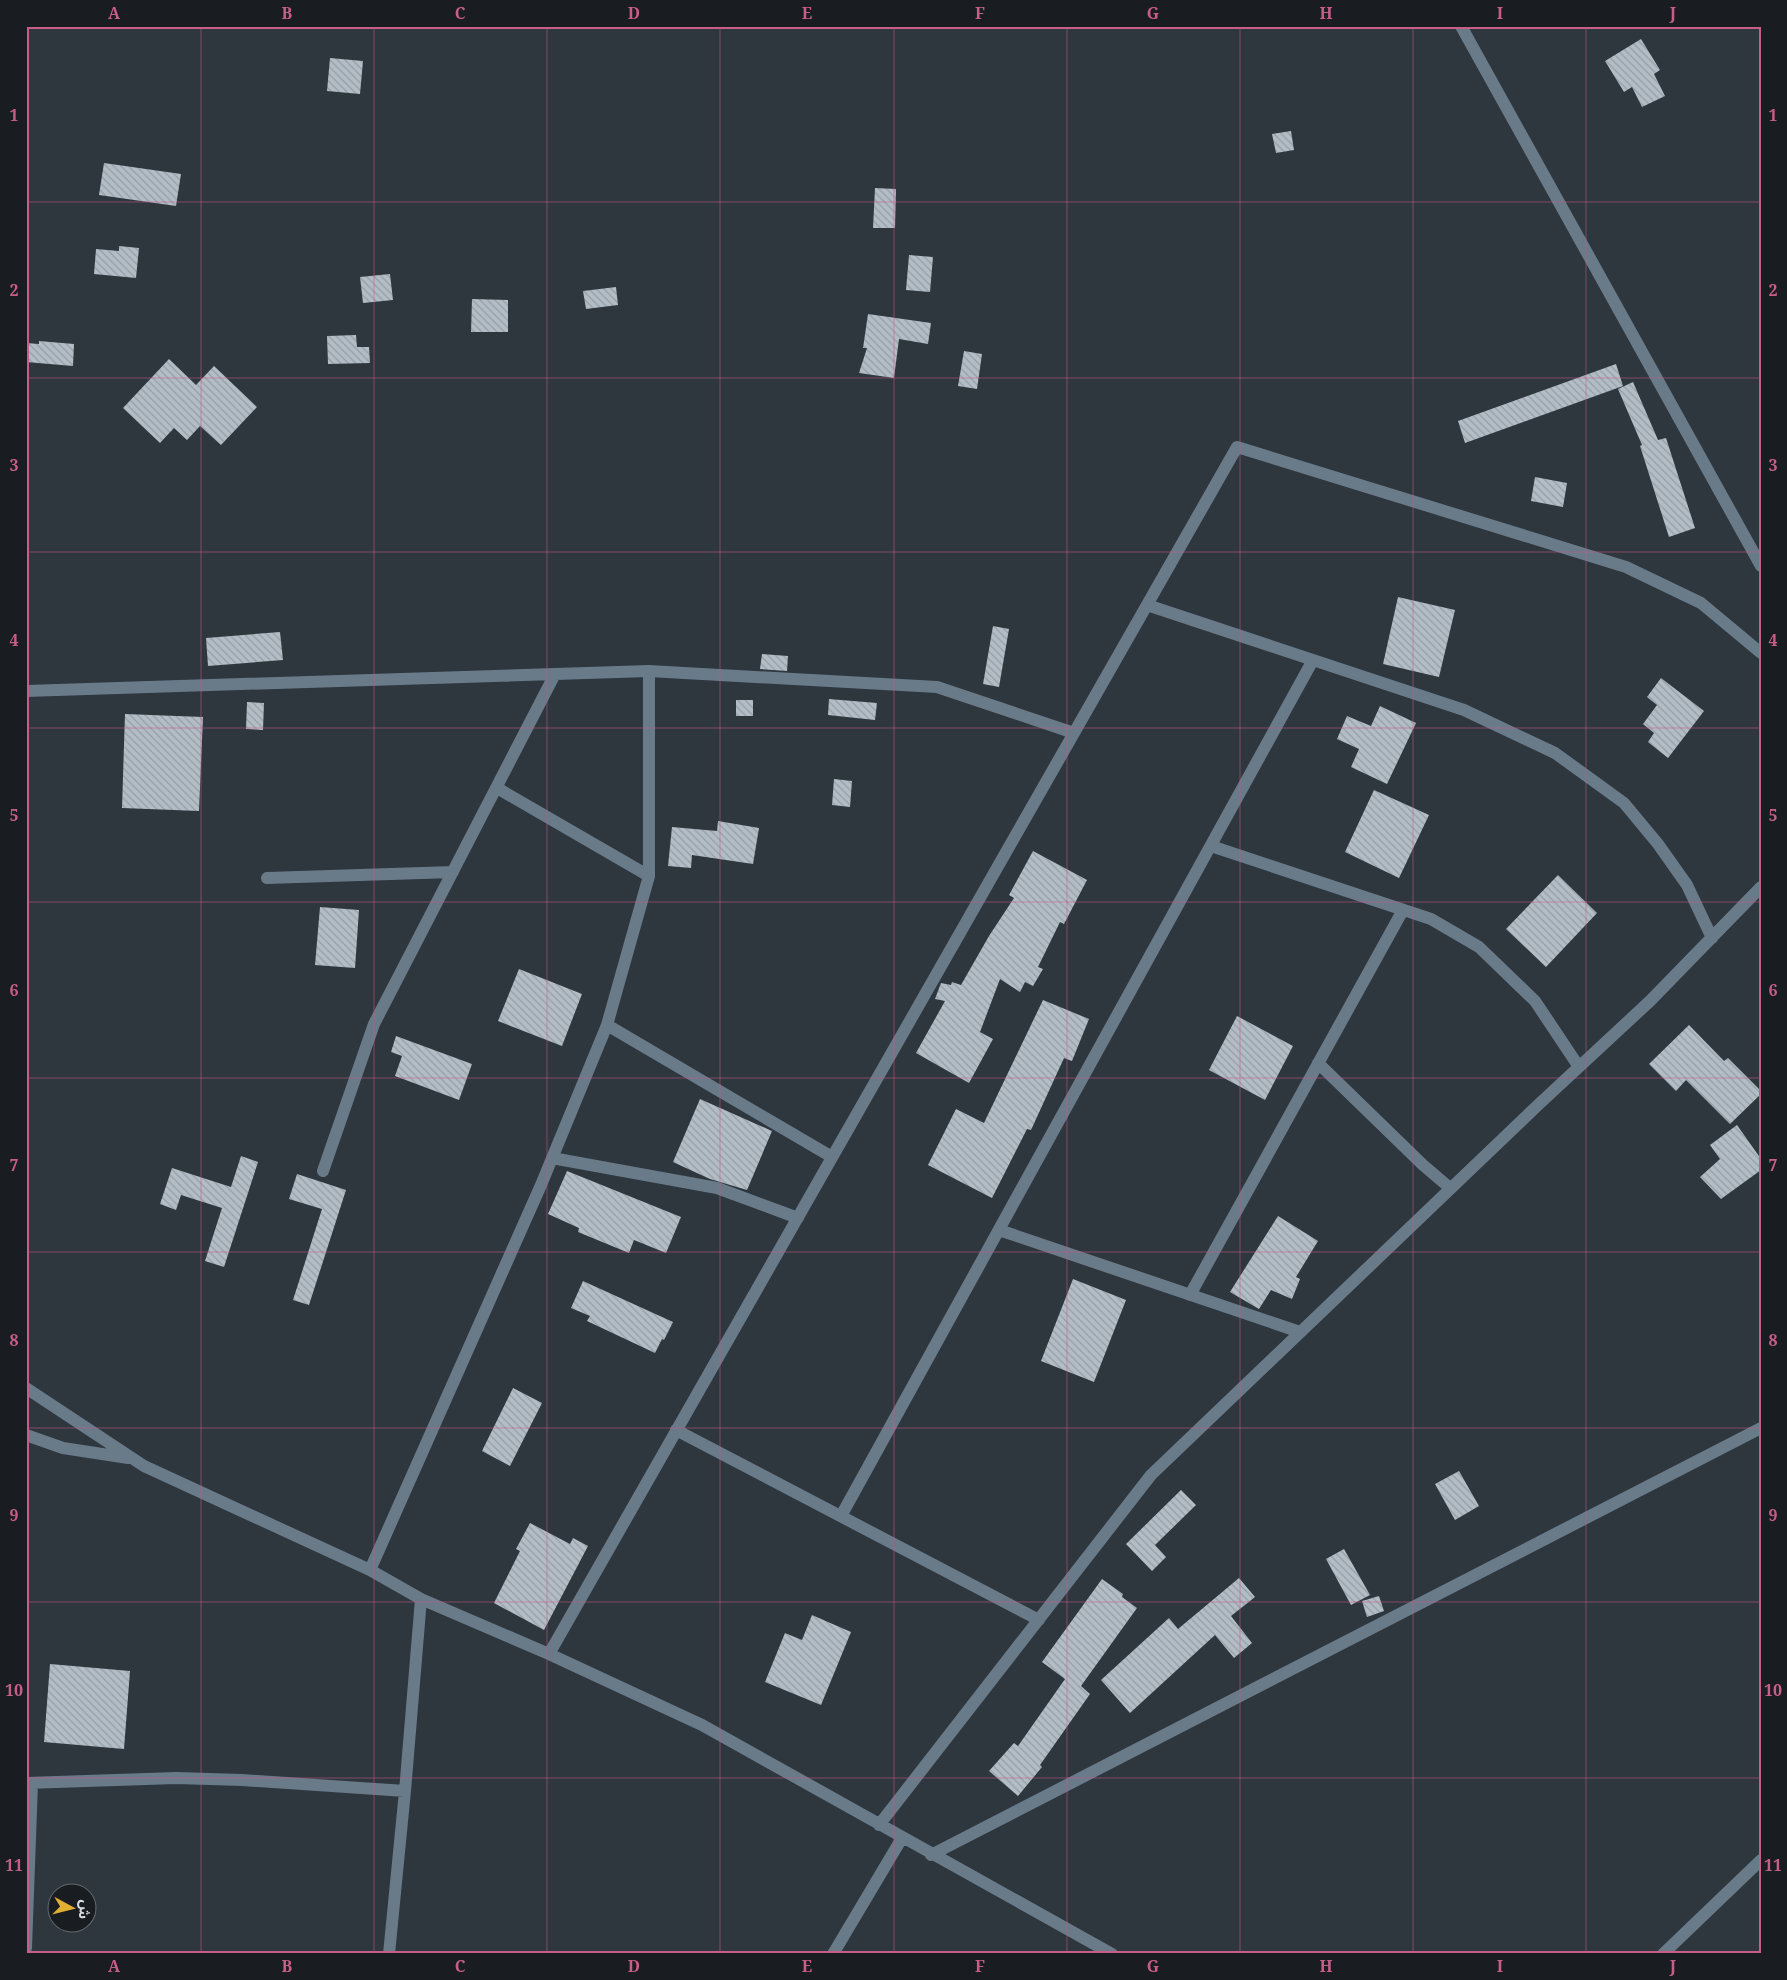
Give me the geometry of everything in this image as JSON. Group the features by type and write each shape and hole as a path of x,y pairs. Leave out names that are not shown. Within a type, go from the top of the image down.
{"street":[{"path":"1461,26 1761,566"},
{"path":"548,1654 1238,447 1626,567 1701,603 1761,654"},
{"path":"1147,605 1464,710 1555,753 1624,803 1658,844 1687,885 1712,938"},
{"path":"841,1516 1314,660"},
{"path":"26,691 650,671 937,687 1074,733"},
{"path":"370,1570 552,1158 607,1025 650,876 650,671"},
{"path":"322,1171 374,1024 555,674"},
{"path":"497,788 650,876"},
{"path":"1211,846 1431,919 1479,947 1536,1001 1579,1067"},
{"path":"267,878 453,872"},
{"path":"879,1825 1152,1475 1450,1188 1650,1001 1761,886"},
{"path":"1190,1295 1403,910"},
{"path":"607,1025 832,1157"},
{"path":"1318,1063 1450,1188"},
{"path":"552,1158 717,1188 798,1218"},
{"path":"999,1230 1300,1332"},
{"path":"26,1388 144,1466 370,1570 421,1599 548,1654 702,1725 1112,1954"},
{"path":"932,1854 1761,1428"},
{"path":"676,1430 1039,1620"},
{"path":"26,1435 63,1448 133,1459"},
{"path":"389,1954 406,1790 421,1599"},
{"path":"26,1948 29,1783 176,1778 406,1790"},
{"path":"833,1954 902,1838"},
{"path":"1663,1954 1761,1860"}],"building":[{"path":"1641,39 1660,70 1654,74 1665,96 1642,107 1632,87 1624,92 1605,61"},
{"path":"330,58 363,61 360,94 327,91"},
{"path":"1291,131 1294,150 1276,153 1272,134"},
{"path":"104,163 181,174 176,206 99,195"},
{"path":"875,188 896,189 895,228 873,228"},
{"path":"119,246 139,248 136,278 94,274 96,249 119,251"},
{"path":"909,255 933,257 930,292 906,290"},
{"path":"390,274 393,300 363,303 360,277"},
{"path":"616,287 618,305 586,309 583,291"},
{"path":"472,299 508,300 508,332 471,332"},
{"path":"868,314 931,323 928,344 899,339 894,378 859,373 867,348 863,348"},
{"path":"356,335 357,347 369,347 370,363 328,364 327,336"},
{"path":"39,341 74,344 73,366 26,362 26,343 39,344"},
{"path":"964,351 982,354 977,389 958,386"},
{"path":"169,359 196,385 214,366 257,407 221,445 200,426 187,440 174,428 160,443 123,408"},
{"path":"1616,364 1623,386 1465,443 1458,421"},
{"path":"1633,382 1658,440 1666,438 1695,528 1669,537 1640,446 1642,445 1618,389"},
{"path":"1535,477 1567,483 1563,507 1531,501"},
{"path":"1398,597 1455,610 1439,677 1383,664"},
{"path":"993,626 1009,629 999,687 983,684"},
{"path":"280,632 283,660 208,666 206,638"},
{"path":"762,654 788,656 787,671 760,669"},
{"path":"1661,678 1704,711 1668,758 1648,742 1654,733 1643,724 1657,705 1647,697"},
{"path":"829,699 877,703 875,720 828,715"},
{"path":"736,700 753,700 753,716 736,716"},
{"path":"247,702 264,703 263,730 246,729"},
{"path":"1380,706 1416,723 1387,784 1351,767 1359,749 1337,739 1347,716 1371,726"},
{"path":"125,714 203,717 199,811 122,808"},
{"path":"834,779 852,781 850,807 832,805"},
{"path":"1374,790 1429,815 1399,878 1345,852"},
{"path":"718,821 759,828 753,864 692,855 691,868 668,866 672,827 717,831"},
{"path":"1033,851 1087,880 1064,924 1060,922 1038,967 1043,969 1033,986 1025,982 1020,992 1000,979 980,1032 993,1039 969,1083 916,1053 945,1001 935,999 941,983 951,985 952,982 961,985 989,936 1014,898 1009,895"},
{"path":"1558,875 1597,913 1546,967 1506,929"},
{"path":"320,907 359,910 355,968 315,965"},
{"path":"519,969 582,994 562,1046 498,1021"},
{"path":"1043,1000 1089,1019 1072,1061 1064,1058 1031,1130 1027,1129 992,1198 928,1165 956,1109 984,1123"},
{"path":"1237,1016 1293,1046 1265,1100 1209,1070"},
{"path":"1689,1025 1724,1061 1728,1058 1761,1091 1761,1094 1730,1124 1686,1080 1676,1091 1649,1064"},
{"path":"396,1036 472,1064 459,1100 395,1076 402,1056 391,1052"},
{"path":"700,1099 772,1131 747,1190 710,1179 673,1162"},
{"path":"1737,1125 1761,1159 1761,1170 1721,1199 1700,1177 1720,1159 1710,1145"},
{"path":"241,1156 258,1162 224,1267 205,1261 222,1208 181,1195 176,1210 160,1204 172,1168 231,1187"},
{"path":"567,1171 681,1217 666,1253 634,1240 629,1253 578,1232 579,1228 548,1214"},
{"path":"297,1174 346,1190 309,1305 293,1300 322,1209 289,1199"},
{"path":"1278,1216 1318,1241 1296,1277 1300,1279 1292,1299 1271,1290 1259,1309 1230,1292"},
{"path":"1073,1279 1126,1300 1094,1382 1041,1361"},
{"path":"583,1281 673,1322 655,1353 587,1321 590,1316 571,1308"},
{"path":"513,1388 542,1403 510,1466 482,1451"},
{"path":"1459,1471 1479,1506 1455,1520 1435,1484"},
{"path":"1181,1490 1196,1505 1155,1545 1166,1557 1152,1571 1126,1544"},
{"path":"530,1523 570,1544 573,1538 588,1546 544,1630 494,1603 520,1551 516,1549"},
{"path":"1344,1549 1370,1595 1351,1605 1326,1559"},
{"path":"1239,1578 1255,1597 1231,1616 1252,1643 1234,1658 1215,1635 1130,1713 1101,1680 1169,1618 1178,1629"},
{"path":"1102,1579 1123,1594 1122,1597 1137,1608 1081,1686 1090,1694 1040,1765 1042,1767 1018,1796 989,1771 1014,1743 1018,1746 1065,1679 1042,1662"},
{"path":"1379,1596 1384,1611 1367,1617 1362,1601"},
{"path":"812,1615 851,1632 821,1705 765,1682 785,1633 802,1640"},
{"path":"50,1664 130,1671 124,1749 44,1742"}]}
